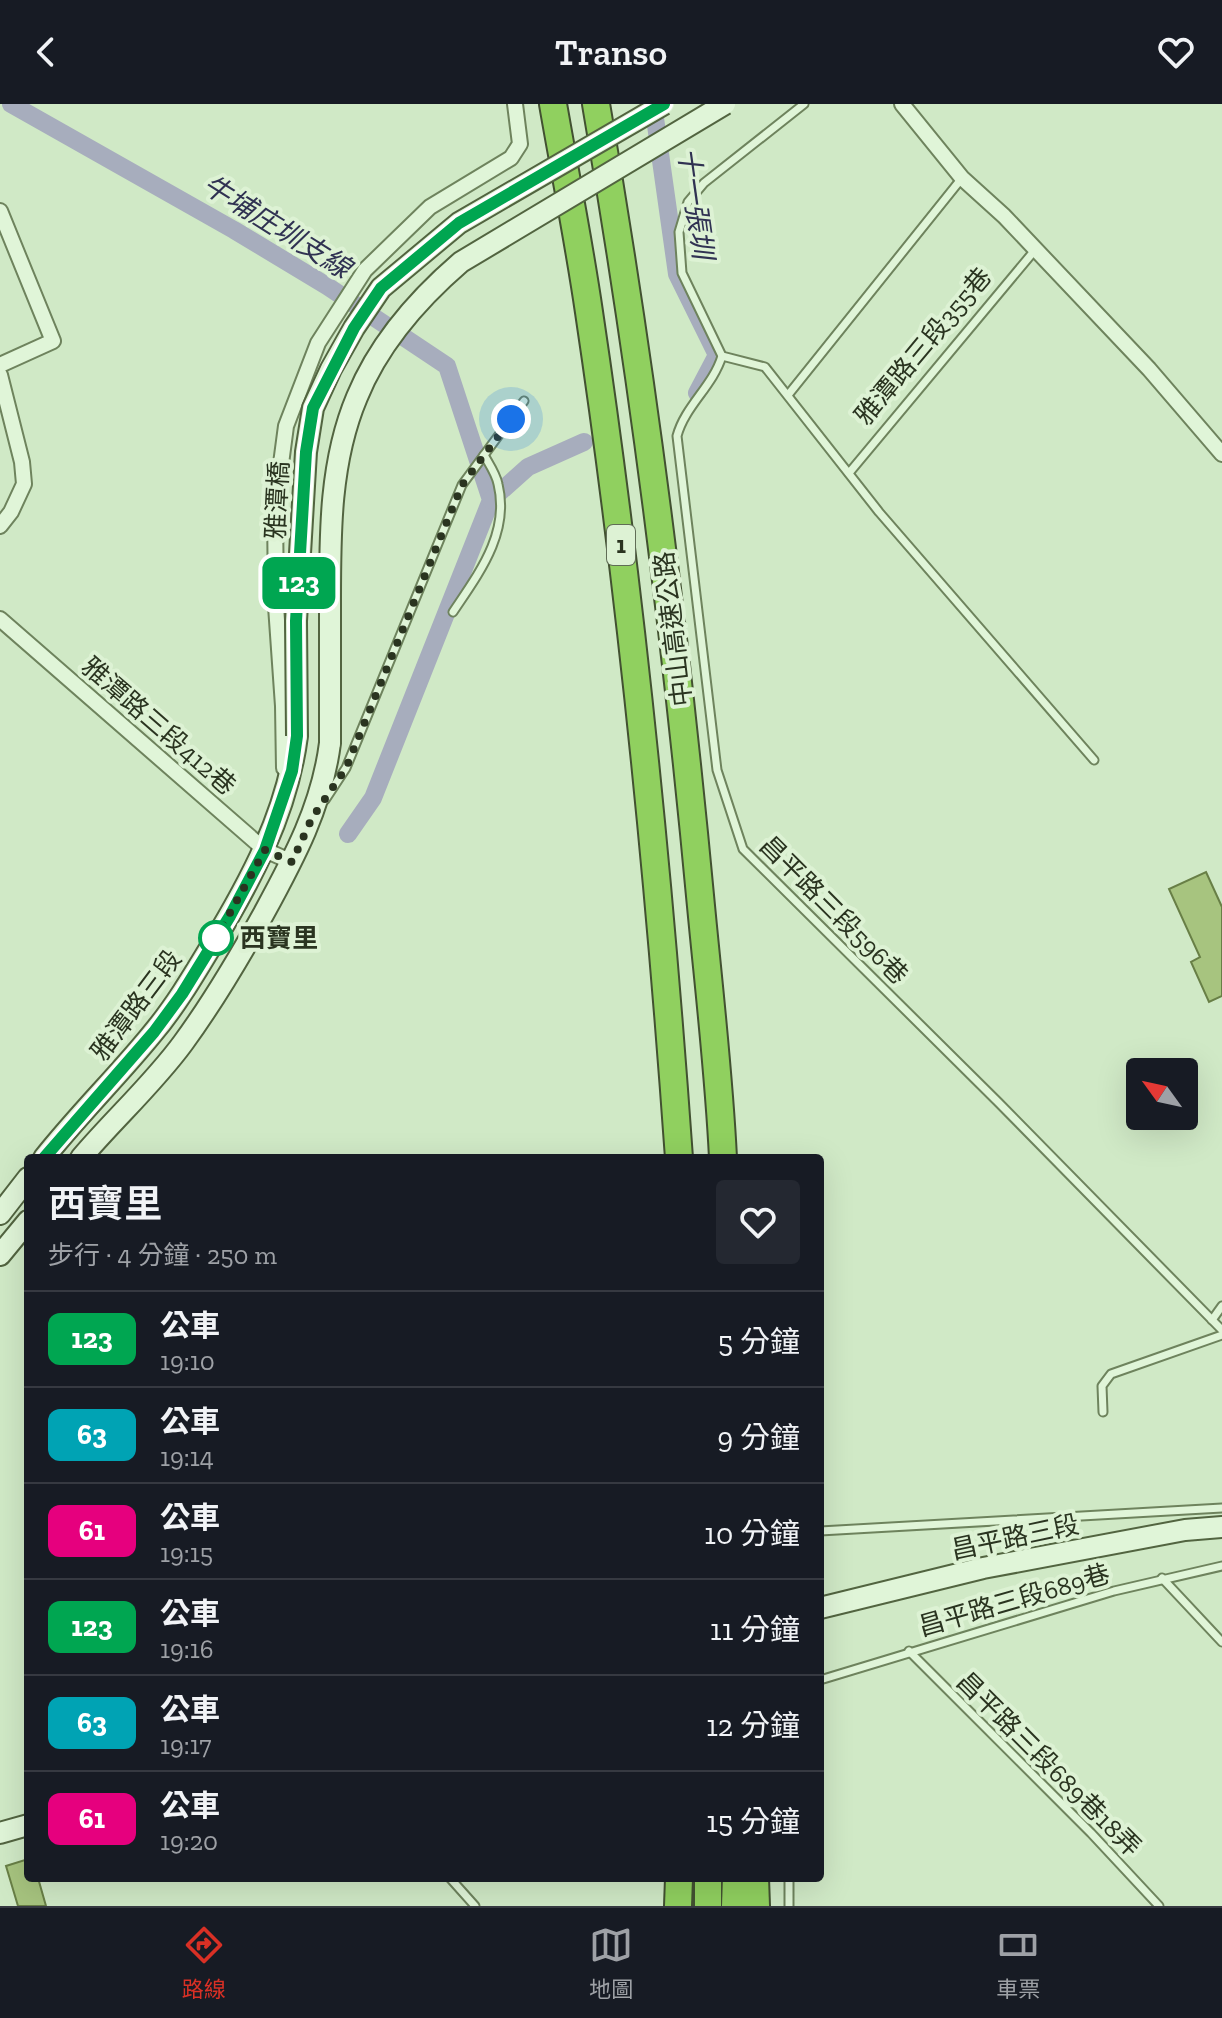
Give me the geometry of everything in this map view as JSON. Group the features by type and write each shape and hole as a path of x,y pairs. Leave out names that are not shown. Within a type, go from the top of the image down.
{"highway":[{"name":"中山高速公路","path":"553,104 589,310 627,594 667,989 679,1154"},
{"name":"中山高速公路","path":"596,104 624,263 684,719 723,1154"},
{"path":"678,1906 679,1882"},
{"path":"708,1882 708,1906"},
{"path":"735,1906 736,1882"},
{"path":"755,1882 756,1906"}],"street":[{"path":"265,850 282,795 284,757 276,606 275,509 286,426 318,343 365,270 430,207 511,158 520,144 515,104"},
{"name":"雅潭橋","path":"297,736 296,621 306,452 313,408 354,328 381,288 459,223 664,104"},
{"path":"85,1154 182,1045 237,962 292,862 312,818 322,789 330,743 330,539 337,468 345,429 357,395 378,356 428,291 461,262 725,104"},
{"path":"902,104 962,178 1004,216 1149,369 1222,454"},
{"path":"0,211 53,341 0,365"},
{"path":"0,375 22,462 24,484 11,512 0,526"},
{"name":"雅潭路三段412巷","path":"0,619 265,850 292,862"},
{"name":"雅潭路三段","path":"47,1154 154,1032 230,916 265,850 292,771 297,736"},
{"path":"0,1214 24,1183"},
{"path":"3,1247 24,1225"},
{"name":"昌平路三段","path":"824,1607 983,1568 1185,1530 1222,1527"},
{"path":"0,1833 24,1826"}],"lane":[{"path":"804,104 704,183 688,202 679,232 682,273 722,356 765,367 879,512 1094,760"},
{"path":"788,395 962,178"},
{"name":"雅潭路三段355巷","path":"849,473 1035,250"},
{"name":"昌平路三段596巷","path":"722,356 718,369 681,421 677,436 717,770 743,849 998,1102 1222,1333"},
{"path":"312,818 346,768 462,485 524,401"},
{"path":"453,612 484,566 498,533 501,501 498,481 482,457"},
{"path":"1212,1320 1222,1306"},
{"path":"1103,1412 1102,1386 1111,1374 1222,1333"},
{"path":"824,1531 1222,1508"},
{"name":"昌平路三段689巷","path":"824,1679 1162,1578 1222,1566"},
{"path":"1162,1578 1222,1642"},
{"name":"昌平路三段689巷18弄","path":"909,1651 1091,1833 1159,1906"},
{"path":"454,1882 475,1906"},
{"path":"789,1882 789,1906"}],"building":[{"path":"1206,872 1222,907 1222,996 1209,1002 1191,962 1200,957 1169,889"},
{"path":"24,1860 24,1882 39,1882 46,1906 18,1906 6,1866"}],"waterway":[{"name":"牛埔庄圳支線","path":"11,104 234,230 327,286 447,366 491,500 373,798 348,834"},
{"name":"十一張圳","path":"653,104 677,274 717,355 697,393"},
{"name":"十一張圳","path":"491,500 528,467 584,442"}],"bus line":[{"name":"123","path":"47,1154 154,1032 182,994 230,916 265,850 292,771 297,736 296,621 306,452 313,408 354,328 381,288 459,223 664,104"}],"place":[{"name":"西寶里","path":"216,938"}],"route":[{"path":"216,938 265,850 292,862 312,818 346,768 462,485 511,419"}]}
